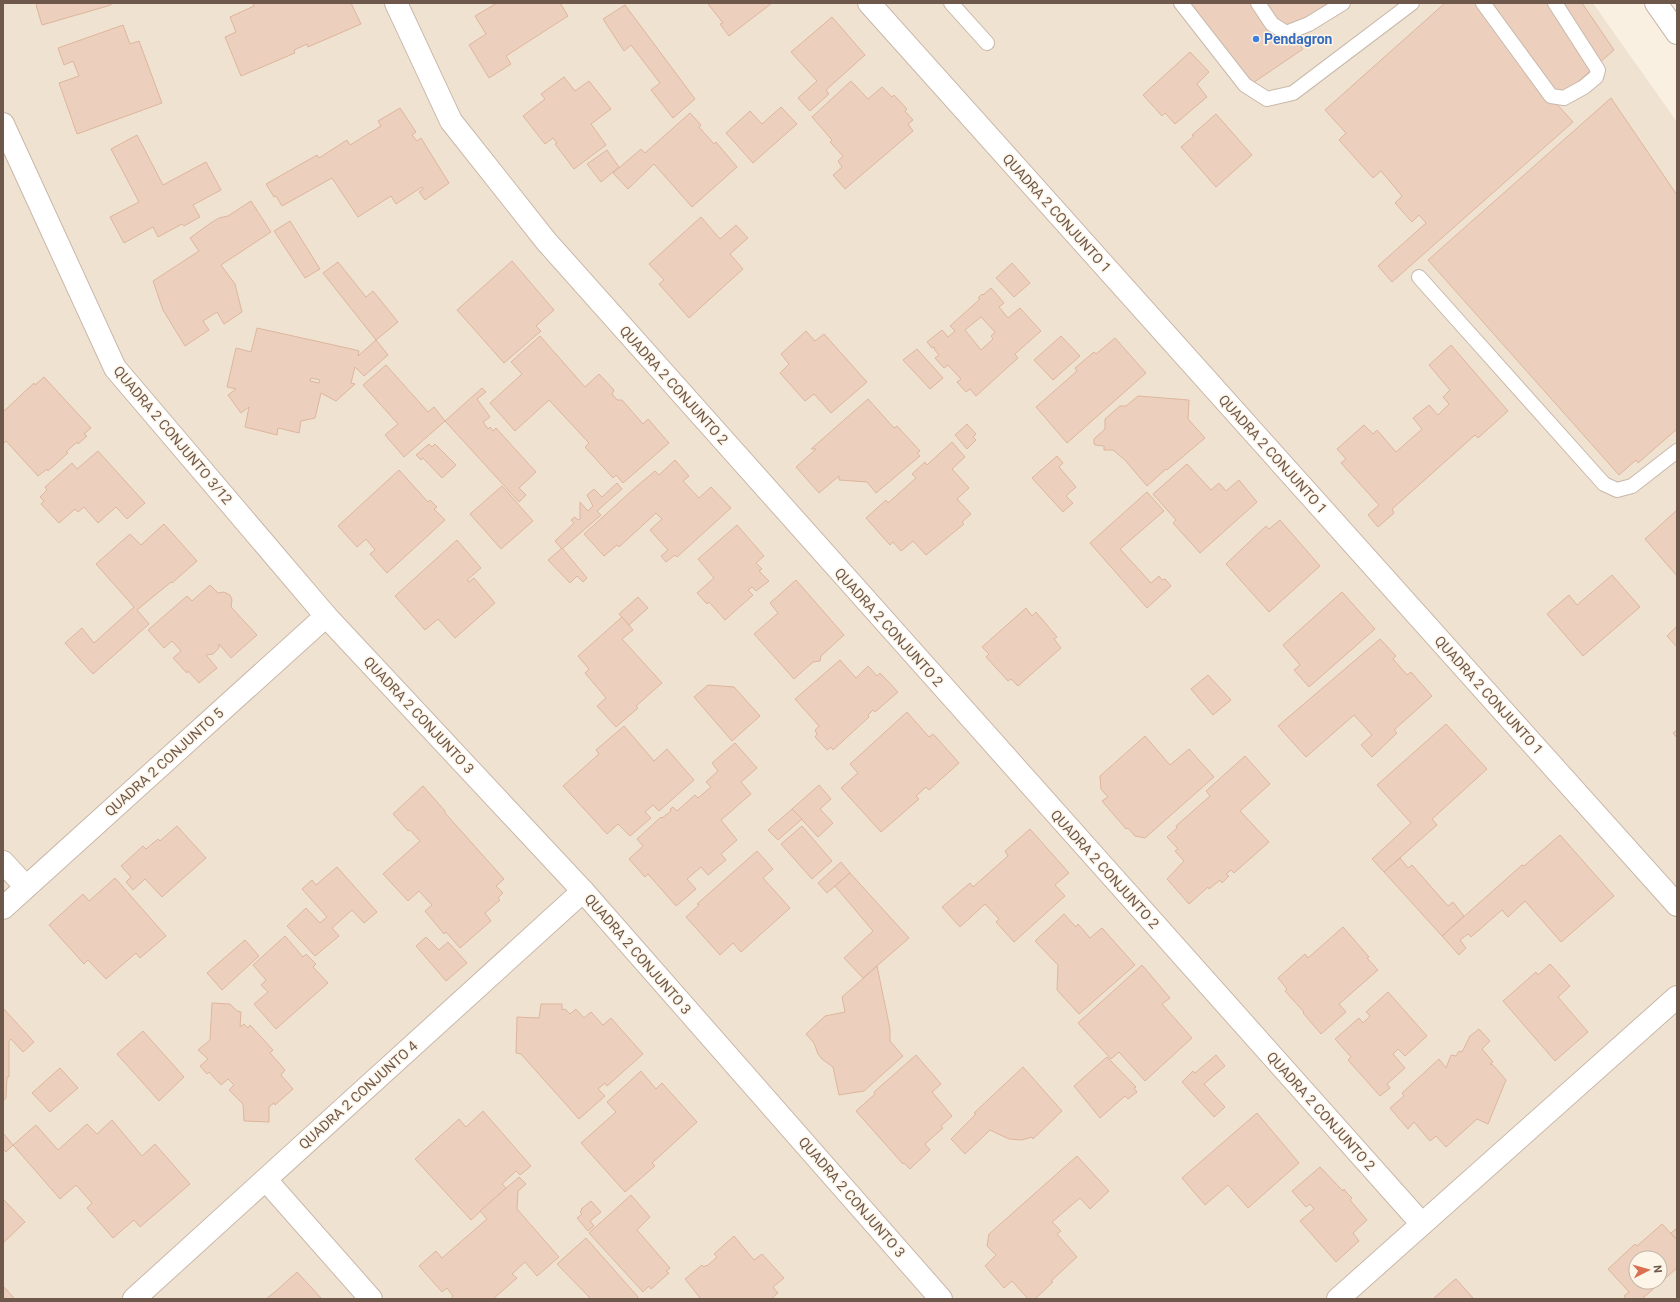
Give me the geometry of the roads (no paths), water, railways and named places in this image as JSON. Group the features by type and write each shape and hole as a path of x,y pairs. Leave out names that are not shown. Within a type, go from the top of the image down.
{"street":[{"name":"QUADRA 2 CONJUNTO 2","path":"396,3 451,121 546,241 1422,1224"},
{"name":"QUADRA 2 CONJUNTO 1","path":"869,3 1677,905"},
{"path":"1656,3 1677,33"},
{"name":"QUADRA 2 CONJUNTO 3/12","path":"3,124 115,368 326,616"},
{"name":"QUADRA 2 CONJUNTO 5","path":"3,908 326,616"},
{"name":"QUADRA 2 CONJUNTO 3","path":"326,616 583,891 941,1299"},
{"path":"3,862 26,887"},
{"name":"QUADRA 2 CONJUNTO 4","path":"134,1299 583,891"},
{"path":"1338,1299 1677,997"},
{"path":"266,1180 372,1299"}],"lane":[{"path":"951,3 987,43"},
{"path":"1181,3 1244,85 1267,100 1293,93 1412,3"},
{"path":"1258,3 1272,24 1286,33 1309,24 1343,3"},
{"path":"1483,3 1551,96 1564,98 1584,87 1596,77 1598,70 1555,3"},
{"path":"1419,277 1604,484 1617,490 1632,486 1677,452"}],"place":[{"name":"Pendagron","path":"1256,39"}]}
